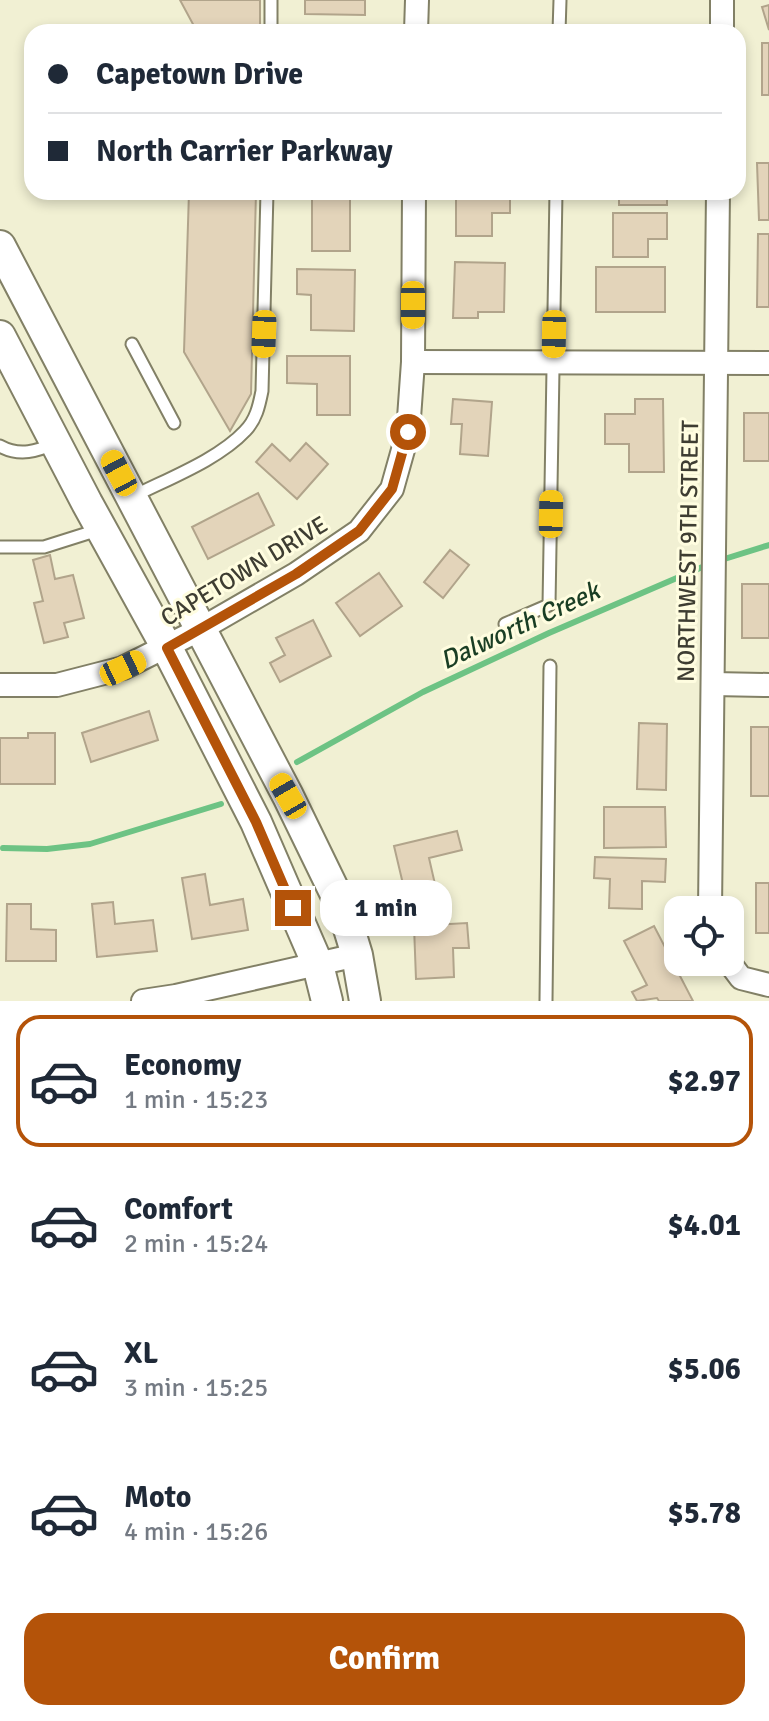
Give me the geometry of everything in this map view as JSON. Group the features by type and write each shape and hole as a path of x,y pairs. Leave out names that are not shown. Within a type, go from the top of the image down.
{"main road":[{"path":"0,246 288,796 336,895 357,955 365,1001"},
{"path":"0,336 256,822 318,965 327,1001"}],"street":[{"path":"416,24 417,0"},
{"path":"722,0 722,24"},
{"name":"CAPETOWN DRIVE","path":"0,685 57,685 123,668 167,648 296,574 359,531 392,489 408,432 413,362 414,200"},
{"name":"NORTHWEST 9TH STREET","path":"710,896 718,200"},
{"path":"413,362 769,363"},
{"path":"713,684 769,685"},
{"path":"143,1001 357,955"},
{"path":"740,976 769,985"}],"lane":[{"path":"271,0 271,24"},
{"path":"559,24 560,0"},
{"path":"131,497 223,450 247,430 256,415 262,391 267,200"},
{"path":"505,624 549,605 556,200"},
{"path":"132,344 174,423"},
{"path":"0,446 9,451 27,453 56,443"},
{"path":"0,547 44,547 103,528"},
{"path":"546,1001 550,666"}],"building":[{"path":"180,0 260,0 260,24 193,24"},
{"path":"305,0 365,0 365,15 305,14"},
{"path":"769,5 769,30 762,7"},
{"path":"762,43 769,43 769,95 762,95"},
{"path":"757,163 769,163 769,220 759,220"},
{"path":"189,200 256,200 251,394 230,431 184,352"},
{"path":"312,200 350,200 350,251 312,251"},
{"path":"456,200 510,200 510,213 492,213 492,236 456,236"},
{"path":"619,200 667,200 667,205 619,205"},
{"path":"613,213 667,213 667,239 648,239 648,257 613,257"},
{"path":"758,234 769,234 769,307 757,307"},
{"path":"455,262 505,263 504,312 478,312 478,318 453,318"},
{"path":"596,267 665,267 665,312 596,312"},
{"path":"297,269 355,270 354,331 311,330 311,295 297,294"},
{"path":"287,356 350,356 350,415 317,415 317,384 287,383"},
{"path":"453,399 492,402 488,456 460,454 462,424 451,424"},
{"path":"635,399 663,399 664,472 629,472 629,444 605,444 605,414 635,414"},
{"path":"744,413 769,413 769,461 744,461"},
{"path":"306,443 328,464 297,499 256,462 272,444 290,461"},
{"path":"258,493 274,525 208,559 192,527"},
{"path":"450,550 469,565 443,598 424,582"},
{"path":"50,555 55,579 73,575 84,618 64,623 68,637 44,643 34,603 43,601 33,560"},
{"path":"379,573 402,606 360,636 336,603"},
{"path":"742,584 769,584 769,638 742,638"},
{"path":"313,620 331,656 280,682 270,663 285,655 276,638"},
{"path":"149,711 158,740 91,762 82,733"},
{"path":"639,723 667,724 666,790 637,789"},
{"path":"751,727 769,727 769,796 751,796"},
{"path":"28,733 55,733 55,784 0,784 0,738 28,738"},
{"path":"604,807 665,807 666,847 604,848"},
{"path":"457,831 462,850 429,858 437,893 407,901 394,846"},
{"path":"595,857 666,859 665,882 642,881 642,909 609,908 610,879 594,878"},
{"path":"205,874 210,905 243,899 248,930 192,939 182,878"},
{"path":"756,883 769,883 769,933 756,933"},
{"path":"113,902 115,924 153,920 157,951 97,957 92,904"},
{"path":"7,904 31,904 31,929 56,930 56,961 6,961"},
{"path":"467,923 469,948 453,948 454,977 416,979 414,926"},
{"path":"654,926 664,945 664,976 680,976 693,1001 659,1001 657,998 637,1001 632,992 647,985 624,941"}],"waterway":[{"name":"Dalworth Creek","path":"718,561 769,545"},
{"name":"Dalworth Creek","path":"297,762 423,692 549,633 707,565"},
{"name":"Dalworth Creek","path":"3,848 47,849 90,844 221,804"}],"route":[{"path":"293,908 256,822 167,648 296,574 359,531 392,489 408,432"}]}
